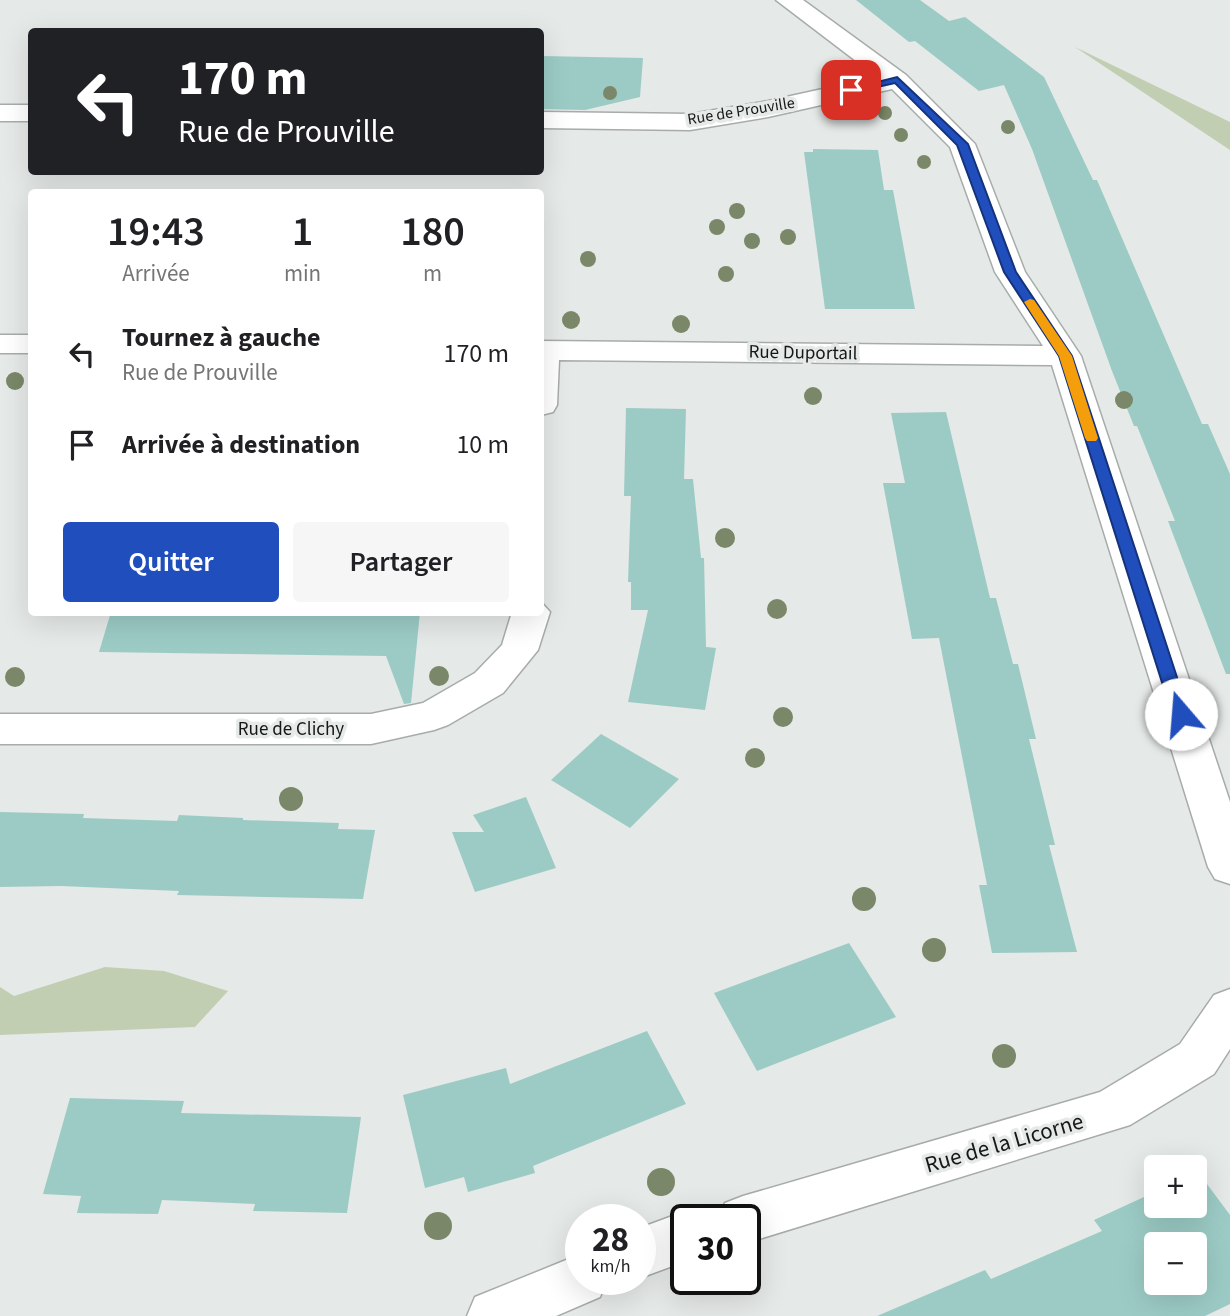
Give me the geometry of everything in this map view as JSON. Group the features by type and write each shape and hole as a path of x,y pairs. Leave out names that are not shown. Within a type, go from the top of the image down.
{"street":[{"path":"788,0 897,80 962,144 1010,272 1065,356 1230,867"},
{"name":"Rue de Prouville","path":"544,120 690,121 768,109 897,80"},
{"path":"0,113 28,113"},
{"path":"0,344 28,344"},
{"name":"Rue Duportail","path":"544,350 1065,356"},
{"name":"Rue de Clichy","path":"0,729 371,729 434,715 489,683 519,650 530,616"},
{"name":"Rue de la Licorne","path":"761,1215 1113,1110 1197,1059 1230,1009"},
{"path":"494,1316 565,1286"}],"green space":[{"path":"1075,47 1230,122 1230,150"},
{"path":"105,967 164,971 228,991 195,1027 0,1035 0,987 14,996"}],"building":[{"path":"856,0 920,0 949,21 965,17 1044,77 1093,180 1097,180 1202,424 1208,424 1230,474 1230,674 1226,674 1168,521 1175,521 1112,371 1032,149 1004,85 979,91 915,41 909,42"},
{"path":"544,56 643,58 640,97 585,110 544,109"},
{"path":"813,149 878,150 884,190 893,190 915,309 825,309 804,152 813,152"},
{"path":"626,408 686,409 684,479 693,479 701,558 704,558 706,647 716,648 705,710 628,702 648,610 631,610 631,582 628,582 631,496 624,496"},
{"path":"946,412 990,598 996,598 1013,664 1018,664 1036,739 1029,739 1055,845 1049,845 1077,952 992,953 979,885 987,885 939,638 912,639 883,483 905,483 891,413"},
{"path":"110,616 420,616 411,703 404,704 386,656 99,652"},
{"path":"601,734 679,779 630,828 551,780"},
{"path":"526,797 556,868 475,892 452,832 484,832 473,815"},
{"path":"0,812 84,814 83,818 177,821 179,815 243,818 339,823 338,829 375,830 363,899 177,895 179,891 61,886 0,887"},
{"path":"849,943 896,1017 757,1071 714,993"},
{"path":"647,1031 686,1104 533,1166 535,1173 468,1192 464,1177 425,1188 403,1095 506,1068 510,1084"},
{"path":"70,1098 184,1101 181,1113 361,1117 347,1213 253,1211 255,1204 162,1200 158,1214 77,1213 81,1196 43,1194"},
{"path":"1207,1184 1230,1215 1230,1304 1205,1316 877,1316 985,1270 991,1279 1102,1231 1094,1220 1144,1197 1144,1218 1207,1218"}],"slow traffic":[{"path":"1030,302 1065,356 1091,438"}],"route":[{"path":"851,90 897,80 962,144 1010,272 1065,356 1181,714"}]}
